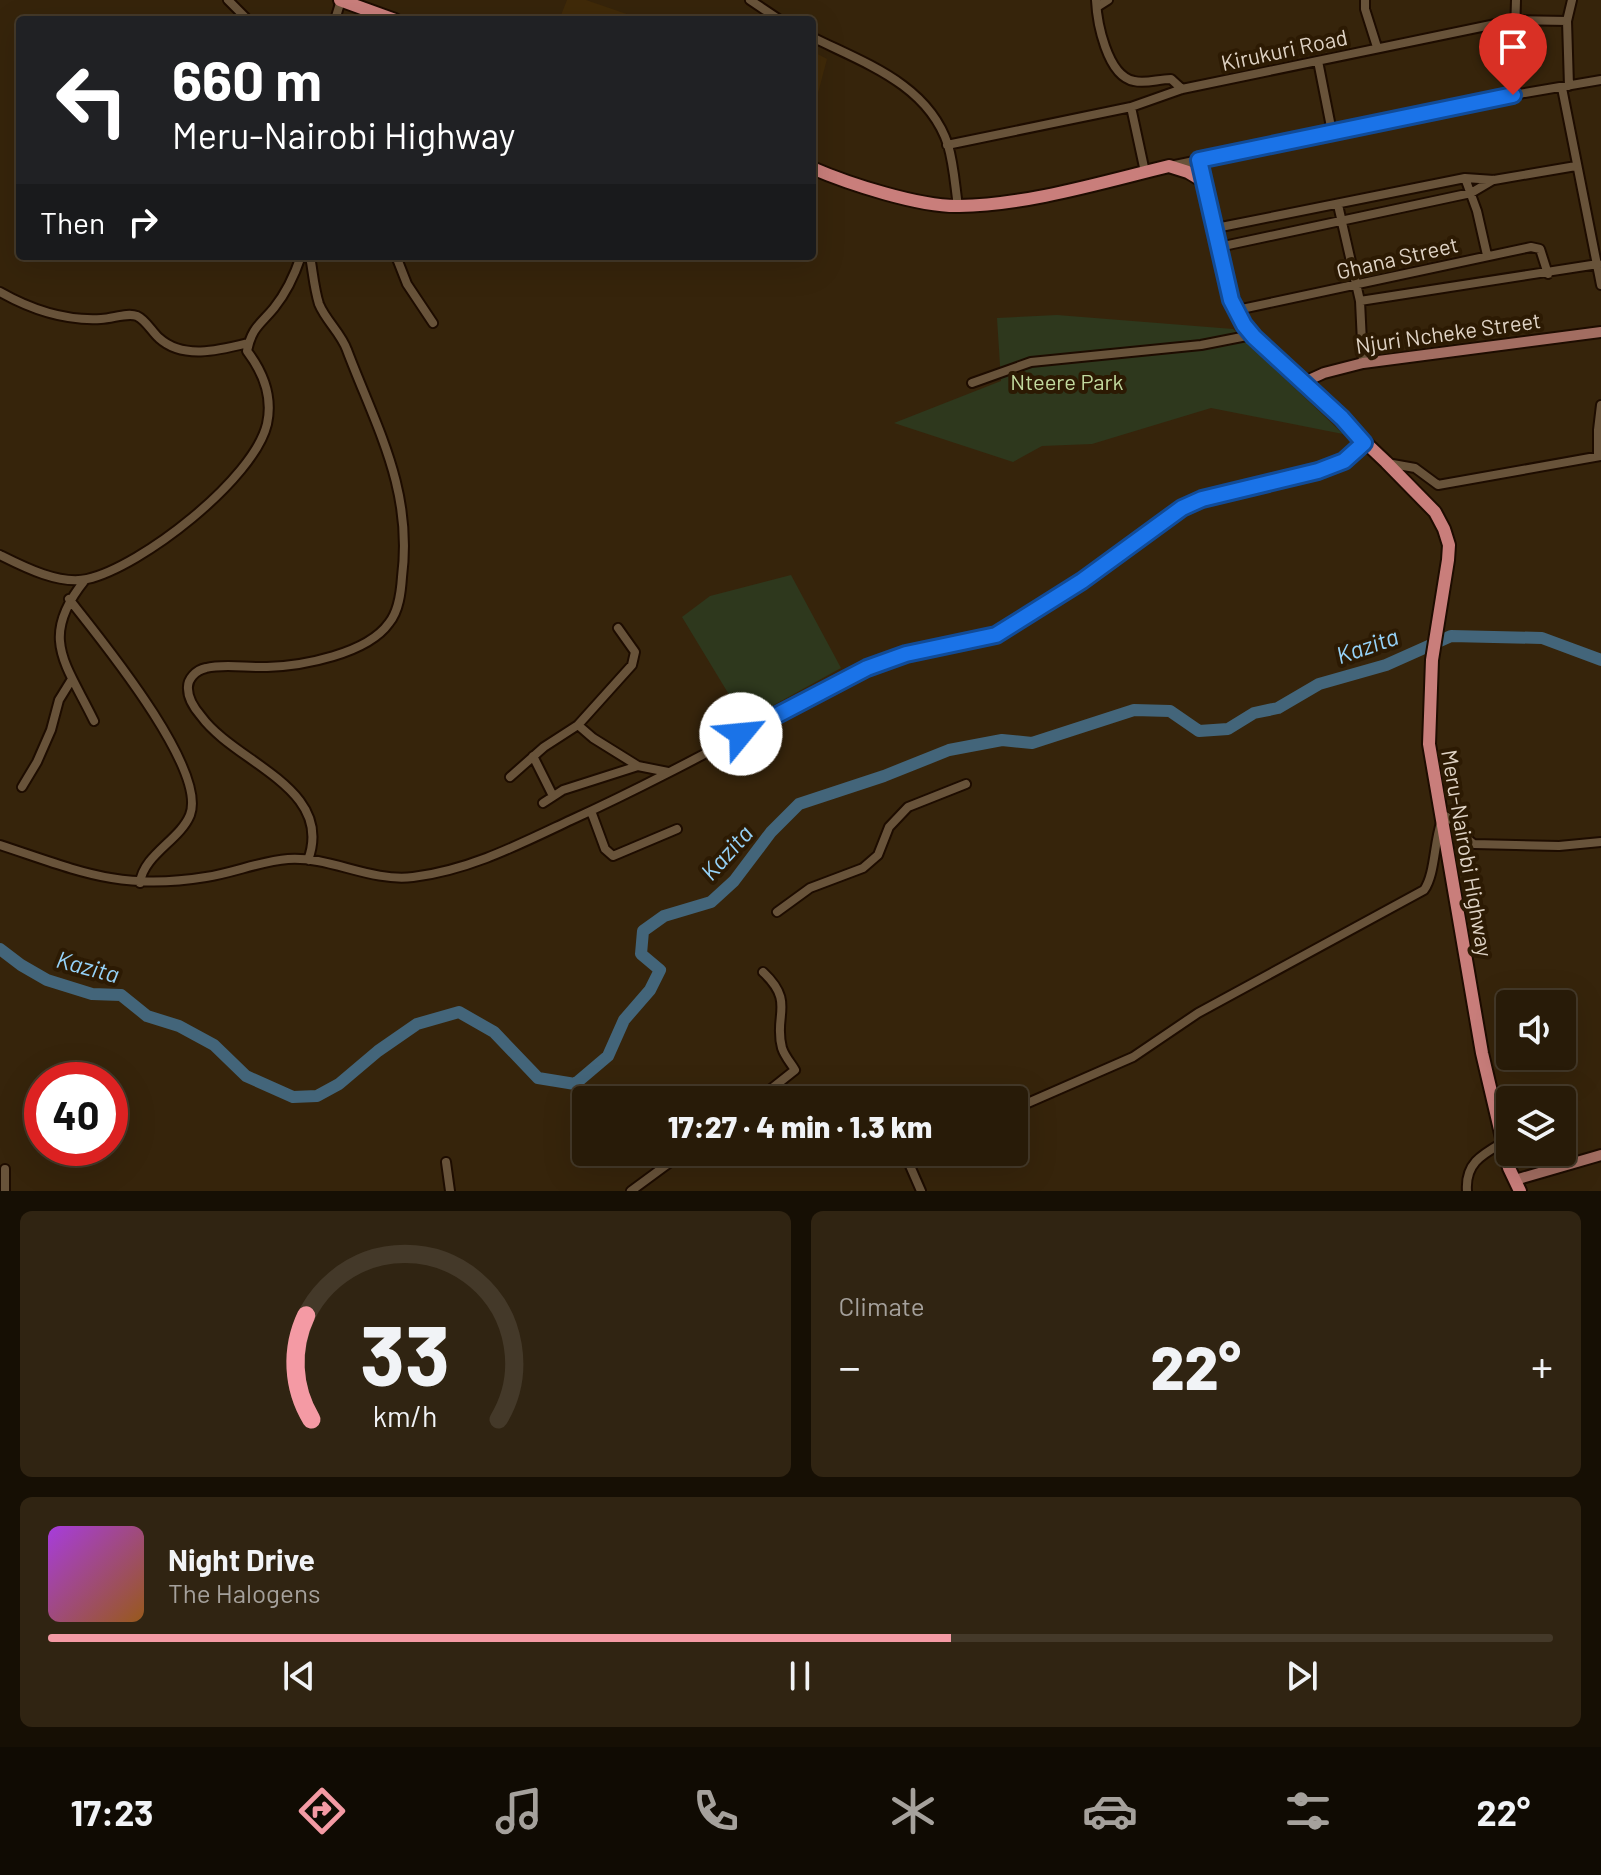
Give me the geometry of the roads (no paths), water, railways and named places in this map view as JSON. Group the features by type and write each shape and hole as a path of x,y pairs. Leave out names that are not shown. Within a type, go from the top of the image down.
{"highway":[{"path":"341,0 384,16"},
{"path":"816,169 922,203 958,206 993,204 1169,166 1188,172 1203,181 1236,311 1252,335 1386,462"},
{"name":"Meru-Nairobi Highway","path":"1386,462 1435,512 1449,545 1432,660 1429,744 1482,1053 1496,1116"},
{"name":"Meru-Nairobi Highway","path":"1508,1166 1518,1186"}],"main road":[{"name":"Njuri Ncheke Street","path":"1302,383 1324,373 1363,363 1601,332"},
{"path":"1518,1186 1601,1155"}],"street":[{"path":"228,0 244,16"},
{"path":"750,0 774,16"},
{"path":"1108,0 1096,4 1101,34 1120,74 1135,82 1171,79 1182,89"},
{"path":"1365,0 1377,47"},
{"path":"1513,95 1516,0"},
{"path":"1572,0 1567,21 1565,87 1576,166 1601,285"},
{"name":"Kirukuri Road","path":"947,145 1131,107 1182,89 1377,47 1515,20 1567,21"},
{"path":"816,39 879,69 926,103 947,145 958,206"},
{"path":"1318,61 1332,132"},
{"path":"1169,166 1513,95 1601,80"},
{"path":"1131,107 1145,172"},
{"path":"1199,160 1203,181"},
{"path":"1216,228 1465,178 1494,180 1576,166"},
{"path":"1465,178 1487,255"},
{"path":"1219,247 1471,193 1494,180"},
{"path":"1338,205 1360,301 1363,363"},
{"name":"Ghana Street","path":"1236,311 1487,255 1539,248 1548,274"},
{"path":"94,721 72,679 59,645 61,618 69,599 85,580 169,537 217,496 256,453 268,421 269,405 264,379 247,351 248,343 253,328 274,308 293,279 300,260"},
{"path":"308,860 314,841 305,806 280,781 211,729 193,705 188,688 193,676 207,668 286,666 351,649 379,634 391,622 400,599 406,534 402,501 389,458 347,350 318,301 311,260"},
{"path":"398,260 407,284 433,323"},
{"path":"1360,301 1598,264"},
{"path":"0,292 35,308 82,320 134,315 142,319 161,341 181,349 205,352 248,343"},
{"path":"972,383 1031,362 1201,345 1252,335"},
{"path":"1386,462 1415,468 1438,485 1600,456 1598,430 1601,405"},
{"path":"0,845 86,873 140,883 208,877 280,860 308,860 374,875 414,877 447,870 497,855 591,811 867,668 906,654 996,635 1082,581 1182,508 1202,499 1318,471 1344,461 1364,443"},
{"path":"0,555 45,574 85,580"},
{"path":"69,599 144,697 178,755 192,798 190,816 143,870 140,883"},
{"path":"510,777 533,756 578,725 632,665 635,652 618,628"},
{"path":"22,787 37,762 51,730 59,700 72,679"},
{"path":"578,725 638,766 668,772"},
{"path":"533,756 553,796"},
{"path":"543,803 586,782 638,766"},
{"path":"777,912 810,888 863,868 878,855 892,823 908,807 966,784"},
{"path":"591,811 605,849 613,856 677,829"},
{"path":"1028,1103 1133,1057 1198,1013 1424,890 1430,879 1440,818 1452,819 1465,839 1474,844 1559,846 1601,842"},
{"path":"763,972 781,995 781,1044 795,1070 775,1086"},
{"path":"1467,1191 1467,1176 1473,1162 1496,1147"},
{"path":"446,1162 450,1191"},
{"path":"631,1191 665,1166"},
{"path":"910,1166 921,1191"},
{"path":"5,1169 5,1191"}],"waterway":[{"name":"Kazita","path":"0,949 47,980 92,994 121,995 147,1016 179,1026 214,1045 246,1076 293,1097 317,1096 339,1084 417,1024 459,1012 494,1032 538,1078 575,1084 608,1056 624,1020 650,990 660,970 641,954 643,931 664,916 711,902 734,881 771,832 799,804 884,776 949,750 1002,740 1032,743 1134,710 1170,711 1199,731 1228,729 1254,713 1278,708 1319,684 1386,665 1451,636 1542,638 1601,660"}],"park label":[{"name":"Nteere Park","path":"1067,381"}]}
